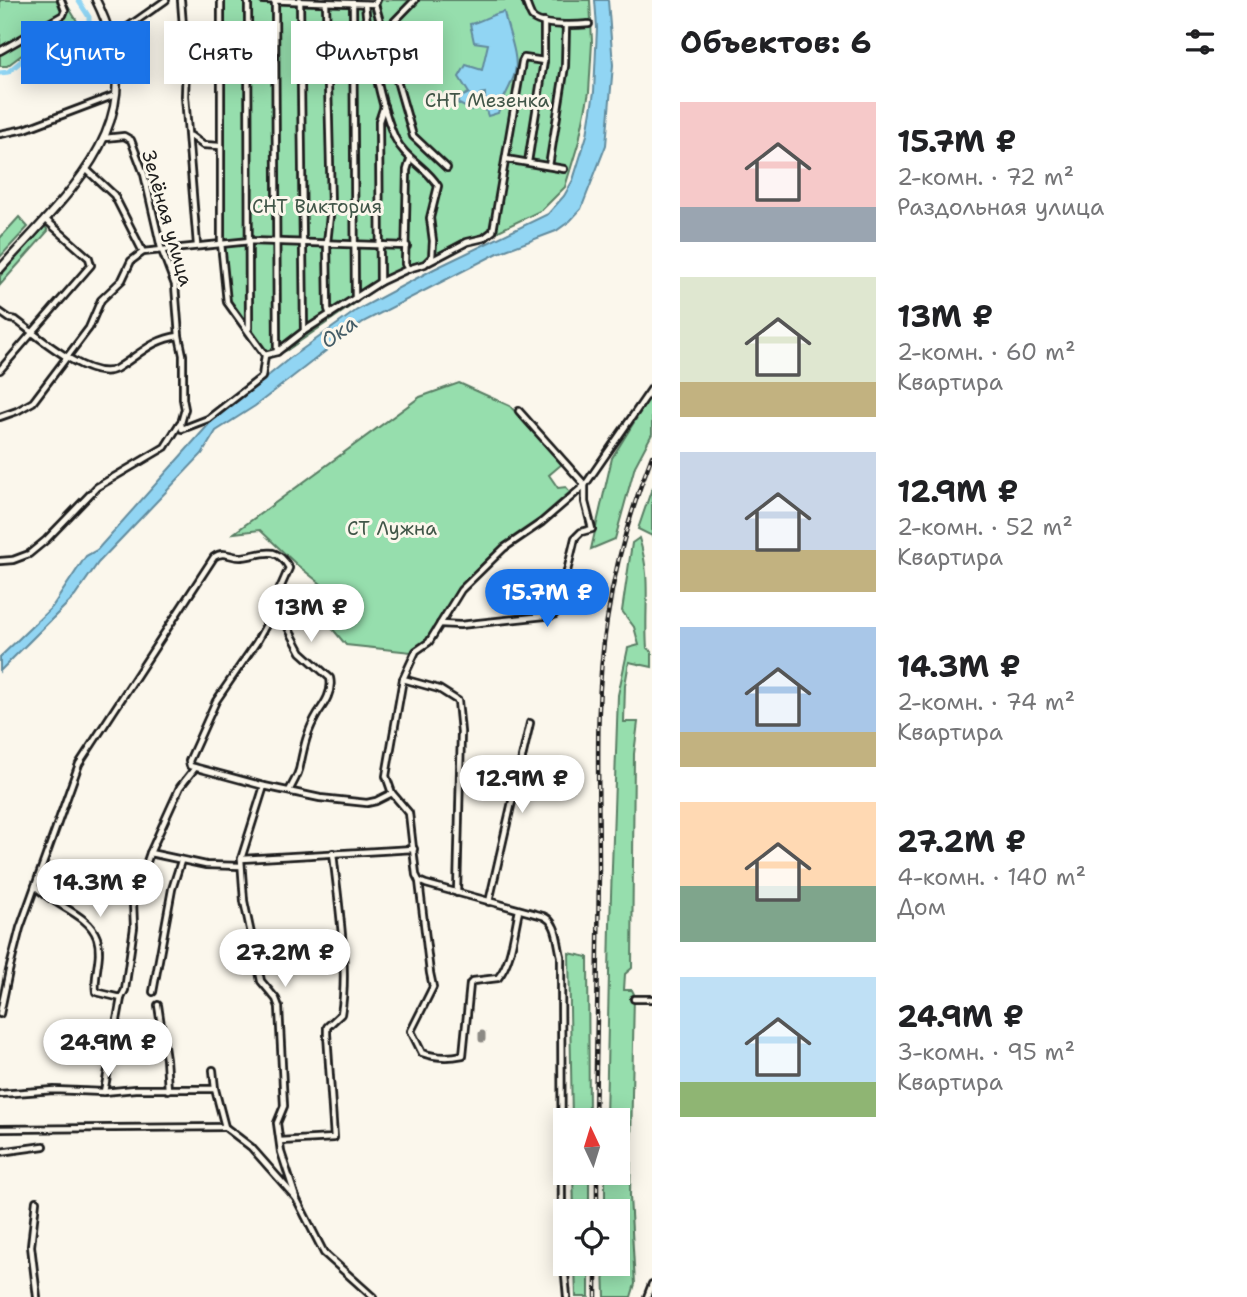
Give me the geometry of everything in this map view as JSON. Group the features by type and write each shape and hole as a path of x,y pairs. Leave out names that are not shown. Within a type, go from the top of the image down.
{"main road":[{"path":"96,0 105,21"},
{"path":"0,269 87,170 105,138 117,84"}],"street":[{"path":"0,51 63,15 65,10 61,0"},
{"path":"136,21 166,0"},
{"path":"181,0 186,65 185,96 197,245"},
{"path":"181,423 182,429 208,419 262,377 265,355 227,302 221,243 221,0"},
{"path":"248,0 248,330"},
{"path":"263,0 365,4 376,2 381,21"},
{"path":"275,0 277,352"},
{"path":"395,21 415,0"},
{"path":"526,0 531,16 544,22 589,24"},
{"path":"300,1 304,331"},
{"path":"329,2 331,206 327,243 330,315"},
{"path":"355,299 357,2"},
{"path":"365,4 367,31 384,104 395,137 410,160 434,179 438,187 430,218 432,257 425,264"},
{"path":"528,162 544,61 544,22"},
{"path":"549,166 565,66 566,25"},
{"path":"265,355 277,352 304,331 380,282 425,264 467,242 484,238 493,231 522,62 524,58 544,61"},
{"path":"398,84 413,136 447,168"},
{"path":"0,134 25,129 116,95"},
{"path":"380,282 379,121 384,104"},
{"name":"Зелёная улица","path":"105,138 124,136 131,140 144,174 161,248 175,285 183,355 184,416 181,423"},
{"path":"190,136 203,145 220,146"},
{"path":"506,159 564,169"},
{"path":"408,269 405,264 407,170 410,160"},
{"path":"87,170 114,195 143,252"},
{"path":"0,370 91,265 89,258 45,219"},
{"path":"0,417 33,402 89,328 101,300 122,280 131,261 143,252 161,248 250,241 407,246"},
{"path":"0,312 92,371 112,371 131,356 159,341 179,336"},
{"path":"519,910 502,974 498,978 473,981 470,984 463,1055 446,1058 422,1053 411,1031 433,986 409,813 392,793 386,776 403,679 416,651 429,642 461,590 504,548 542,522 585,485 652,388"},
{"path":"440,624 460,625 554,615 557,612 575,538 581,532 592,529 585,502 585,485 519,411"},
{"path":"0,561 29,554 97,487 165,447 181,423"},
{"path":"0,1014 9,971 35,885 79,764 214,557 222,553 236,557 270,553 277,555 289,568 278,593 276,607 256,643 216,701 190,766 264,786 367,803 392,793"},
{"path":"276,607 301,652 330,678 331,683 325,706 311,728 301,753 300,766 289,791"},
{"path":"403,679 439,689 458,701 461,732 457,893"},
{"path":"489,902 530,723"},
{"path":"104,1092 134,927 133,902 150,853 180,786 195,768"},
{"path":"264,786 241,866 244,901 261,981 279,1007 284,1106 277,1123 281,1152 296,1198 324,1253 373,1297"},
{"path":"241,859 414,849"},
{"path":"150,853 221,867 241,866"},
{"path":"280,1141 334,1138 327,1027 341,1013 342,980 341,935 333,853"},
{"path":"153,992 172,889 181,861"},
{"path":"419,881 552,921 561,956 562,1243 567,1297"},
{"path":"35,885 44,895 87,920 96,936 98,950 96,992 121,998"},
{"path":"254,953 301,951"},
{"path":"634,999 652,999"},
{"path":"159,1005 168,1090"},
{"path":"213,1070 225,1126 251,1147 296,1198"},
{"path":"0,1094 54,1090 104,1092 135,1089 215,1089"},
{"path":"0,1129 225,1126"},
{"path":"0,1152 44,1146"},
{"path":"36,1201 32,1246 37,1297"},
{"path":"648,1297 652,1284"}],"green space":[{"path":"0,0 64,0 77,21 21,21 21,55 7,66 0,66"},
{"path":"219,0 590,0 592,42 589,92 579,141 565,187 542,210 463,248 412,264 287,350 269,358 225,303 218,250 219,84 277,84 277,21 219,21"},
{"path":"19,217 28,227 0,257 0,238"},
{"path":"45,226 48,231 0,285 0,276"},
{"name":"СТ Лужна","path":"459,383 510,406 562,464 549,475 558,488 566,487 570,492 523,533 484,562 461,586 428,639 411,652 346,645 315,608 321,584 260,530 234,533 420,397"},
{"path":"652,393 652,434 635,466 615,539 591,549 612,458"},
{"path":"652,488 652,536 638,529"},
{"path":"639,538 643,553 647,593 647,648 652,652 652,667 629,662 624,722 638,722 634,754 632,968 625,974 624,990 632,990 634,994 630,1196 635,1284 631,1297 605,1297 604,1276 630,1276 630,1199 605,1199 605,1185 630,1185 630,1108 606,1108 618,695 628,648 639,645 634,627 622,611 632,543"},
{"path":"569,953 588,957 589,1108 572,1108"},
{"path":"573,1185 589,1185 589,1199 574,1199"},
{"path":"575,1276 589,1276 589,1297 576,1297"}],"water":[{"name":"Ока","path":"595,0 608,0 613,65 606,145 581,209 556,231 498,253 363,322 255,406 216,431 202,454 98,563 75,596 0,671 0,657 52,607 86,556 97,550 210,423 290,358 357,310 548,214 564,196 573,180 587,135 594,92 597,28"},
{"path":"504,12 516,66 498,113 488,116 485,93 480,94 471,110 457,103 469,93 459,77 466,65 482,70 488,44 474,42 470,24"}],"waterway":[{"path":"0,73 8,72 53,35 82,33 89,26 89,17 78,0"}],"taxiway":[{"path":"482,1034 482,1039"}],"railway":[{"path":"595,1108 600,682 610,599 619,557 652,456"},
{"path":"597,1185 597,1199"},
{"path":"596,1276 596,1297"}],"park label":[{"name":"СНТ Мезенка","path":"487,100"},
{"name":"СНТ Виктория","path":"317,206"}]}
